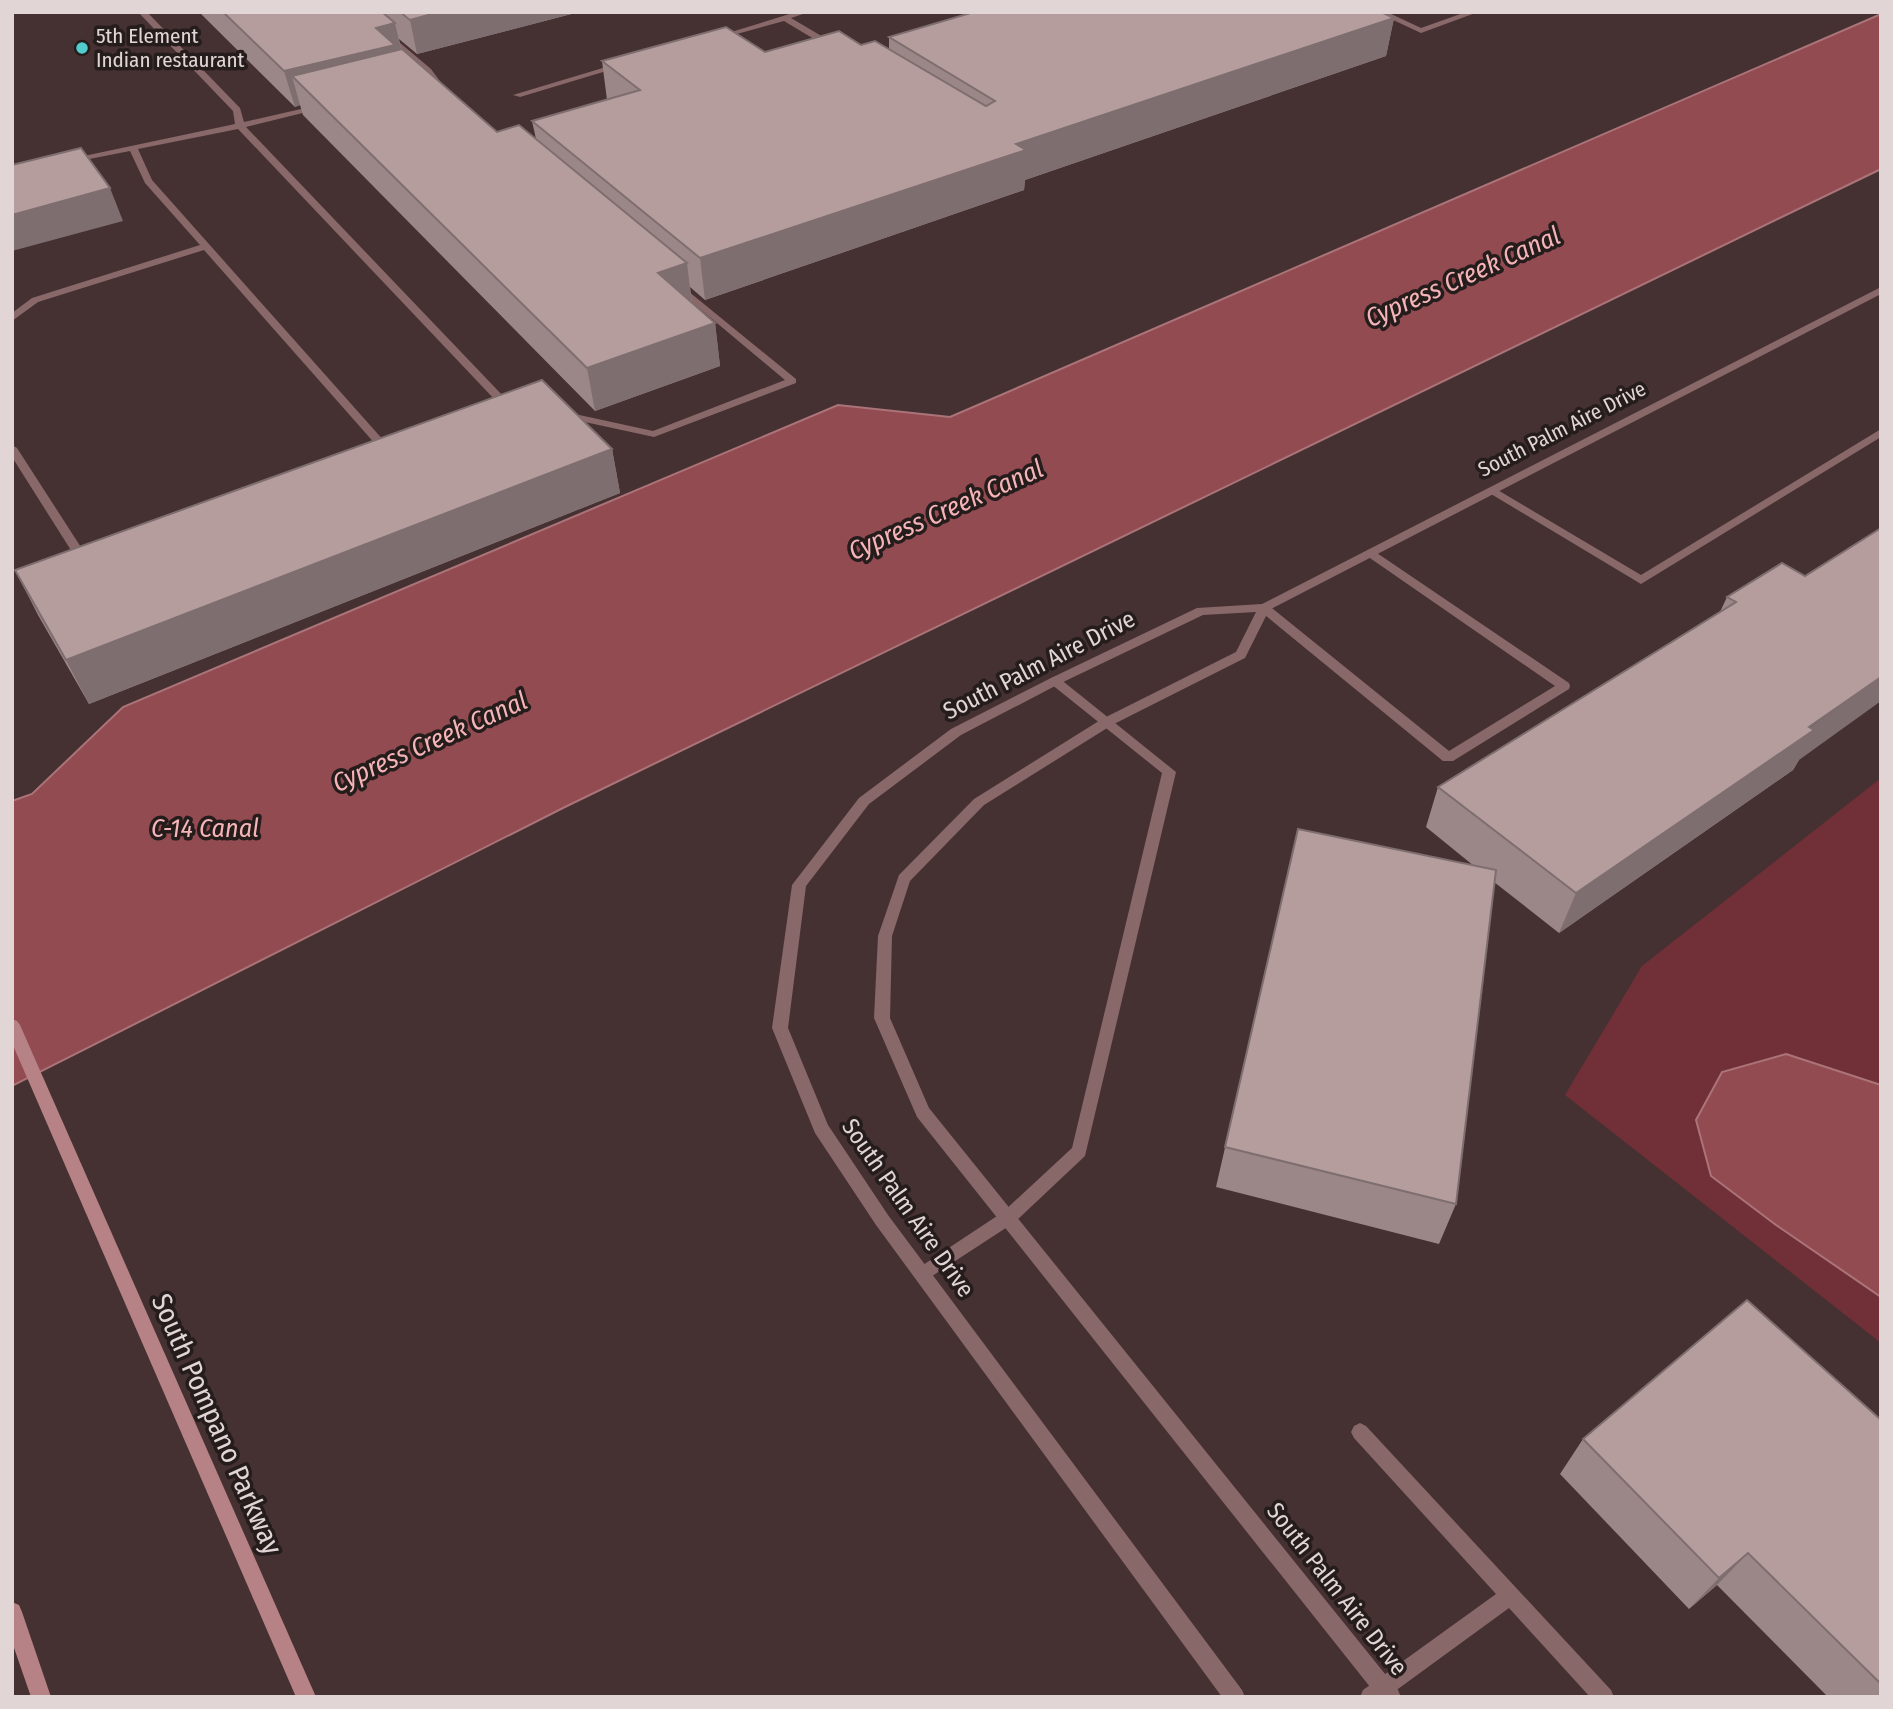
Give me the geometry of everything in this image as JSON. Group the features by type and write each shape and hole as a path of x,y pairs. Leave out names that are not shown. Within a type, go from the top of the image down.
{"main road":[{"name":"South Pompano Parkway","path":"12,1025 306,1697"},
{"path":"12,1612 41,1697"}],"street":[{"path":"142,12 237,110 240,126 495,403 514,403"},
{"path":"715,38 805,12"},
{"path":"920,12 932,12"},
{"path":"1380,12 1421,31 1475,12"},
{"path":"785,18 845,54"},
{"path":"387,37 428,71 438,85 449,93"},
{"path":"517,95 628,63"},
{"path":"424,84 438,85"},
{"path":"63,161 240,126 332,103"},
{"path":"133,148 148,181 381,444"},
{"path":"12,318 35,300 205,247"},
{"path":"552,412 654,434 792,380 663,273"},
{"name":"South Palm Aire Drive","path":"1235,1697 882,1220 821,1128 780,1028 799,885 864,801 956,732 1201,611 1264,608 1881,290"},
{"path":"1492,491 1641,580 1881,432"},
{"path":"369,449 393,440"},
{"path":"12,448 74,557 93,550"},
{"path":"1264,608 1448,758 1564,686 1371,553"},
{"name":"South Palm Aire Drive","path":"1264,608 1241,655 1107,722 979,802 904,879 885,936 882,1018 923,1112 1009,1217 1382,1693"},
{"path":"923,1274 1009,1217 1079,1152 1169,772 1055,681"},
{"path":"1360,1432 1604,1697"},
{"path":"1382,1693 1511,1595"}],"shaded area":[{"path":"1881,778 1881,1343 1565,1095 1642,966"}],"water":[{"name":"C-14 Canal","path":"1881,14 1881,169 565,807 12,1086 12,801 32,794 123,707 838,405 950,417"},
{"path":"1786,1054 1881,1085 1881,1297 1776,1225 1711,1176 1696,1120 1722,1072"}],"building":[{"path":"223,12 382,12 395,23 376,28 395,45 284,71"},
{"path":"400,12 439,12 410,20"},
{"path":"974,12 1381,12 1394,18 1016,144 1026,150 700,258 532,121 640,90 602,61 726,27 765,52 839,31 861,45 875,41 986,106 995,101 889,37"},
{"path":"402,49 497,132 519,125 687,263 658,273 715,323 587,368 292,76"},
{"path":"81,148 110,188 12,215 12,165"},
{"path":"542,380 612,449 66,660 15,570"},
{"path":"1881,528 1881,677 1809,727 1814,730 1576,893 1438,787 1736,602 1727,597 1782,563 1805,576"},
{"path":"1298,829 1496,870 1456,1204 1225,1147"},
{"path":"1747,1300 1881,1420 1881,1684 1748,1553 1719,1578 1583,1439"}],"place":[{"name":"5th Element Indian restaurant","path":"82,48"}],"water label":[{"name":"Cypress Creek Canal","path":"1463,277"},
{"name":"Cypress Creek Canal","path":"946,510"},
{"name":"Cypress Creek Canal","path":"430,742"}]}
